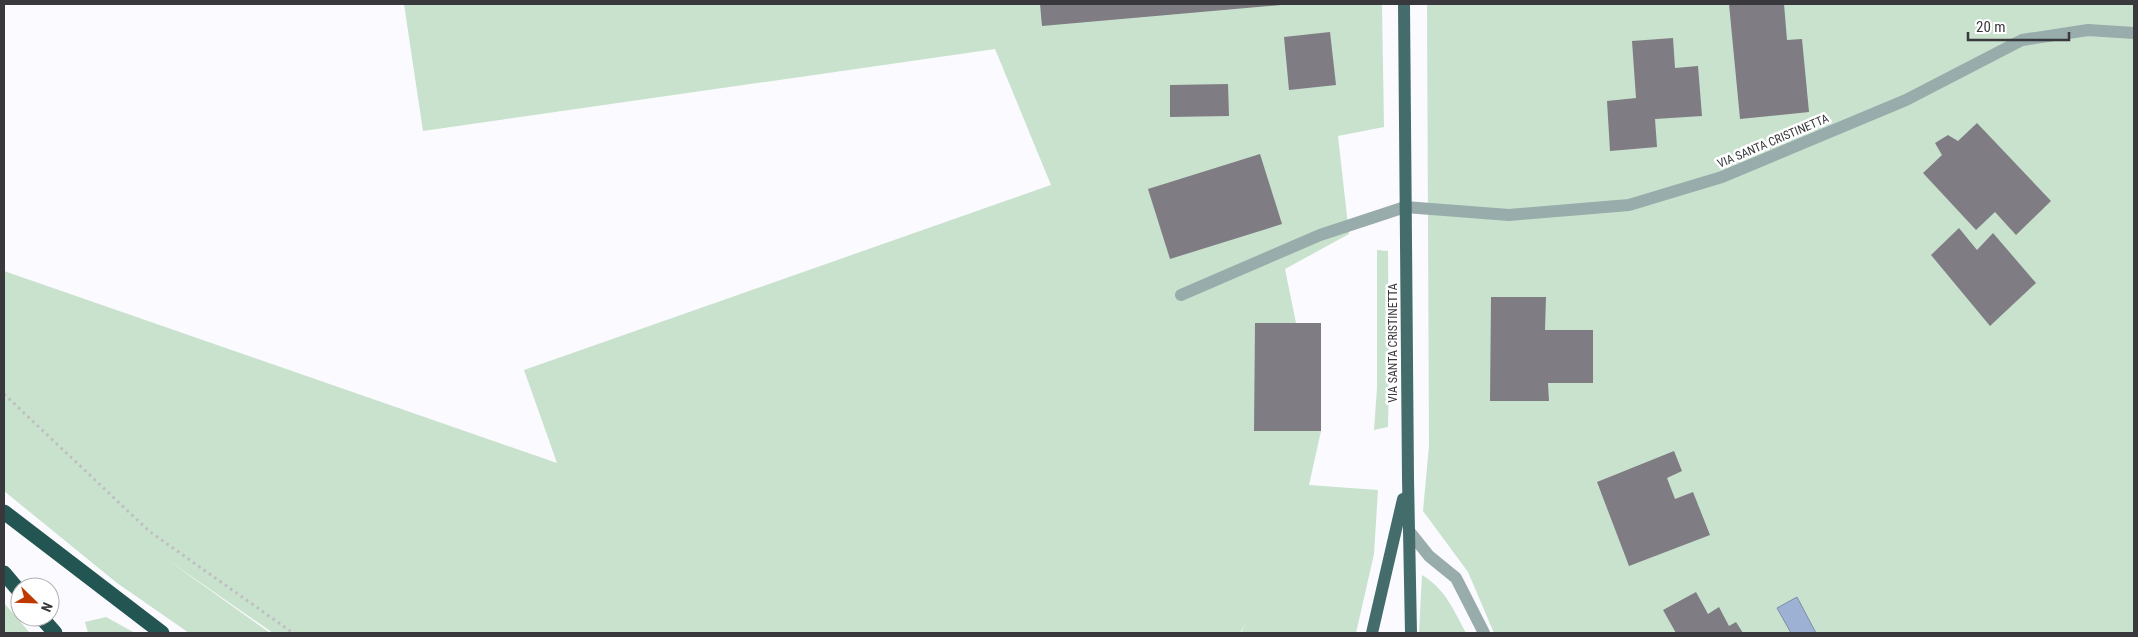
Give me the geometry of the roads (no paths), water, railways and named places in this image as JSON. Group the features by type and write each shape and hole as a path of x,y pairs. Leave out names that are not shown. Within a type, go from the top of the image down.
{"highway":[{"path":"4,512 162,633"}],"main road":[{"name":"VIA SANTA CRISTINETTA","path":"1404,4 1411,633"},
{"name":"VIA SANTA CRISTINETTA","path":"1372,633 1408,479"}],"street":[{"name":"VIA SANTA CRISTINETTA","path":"1405,207 1509,215 1629,204 1722,177 1906,100 2022,40 2088,30 2134,33"},
{"path":"1181,295 1320,235 1405,207"},
{"path":"1409,531 1429,556 1456,578 1484,633"}],"water":[{"path":"1797,597 1816,633 1791,633 1777,608"}]}
